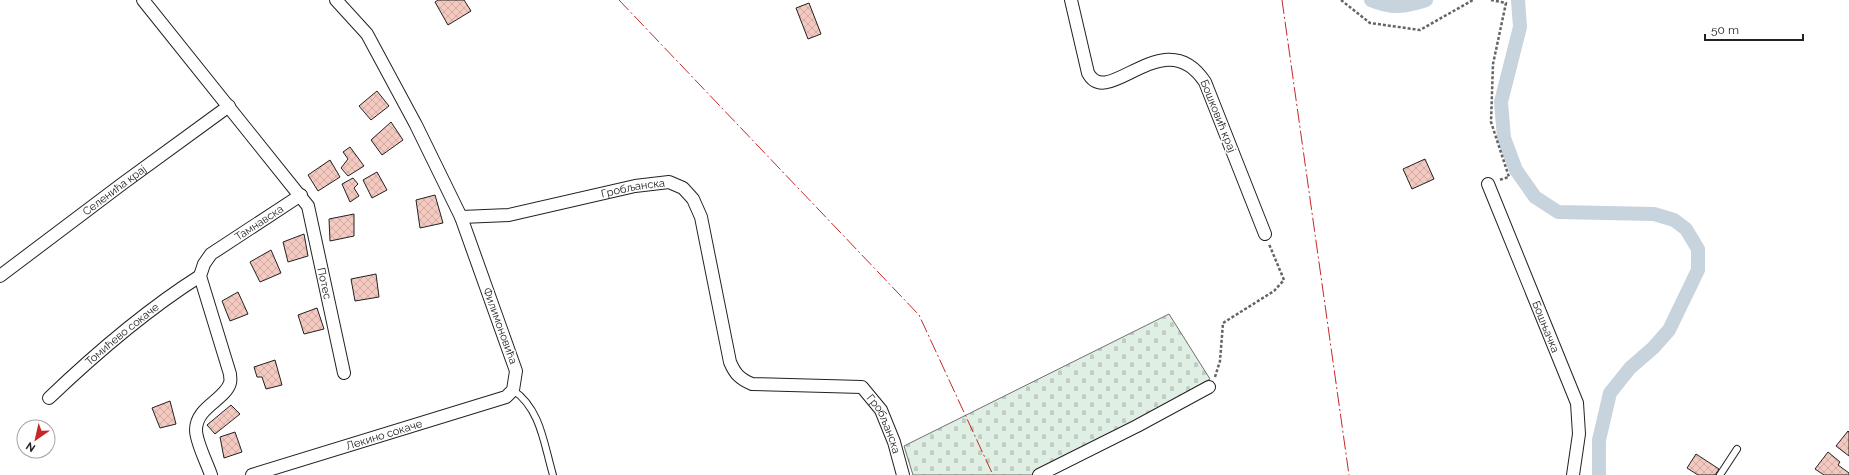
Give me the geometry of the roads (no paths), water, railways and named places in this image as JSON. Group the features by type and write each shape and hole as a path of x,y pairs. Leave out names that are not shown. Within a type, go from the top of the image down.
{"street":[{"path":"144,0 301,196"},
{"path":"336,0 367,34 416,125 461,217"},
{"name":"Бошковић крај","path":"1071,0 1088,73 1094,81 1102,83 1110,82 1153,62 1165,59 1181,60 1188,63 1198,71 1205,82 1265,234"},
{"name":"Селенића крај","path":"0,276 229,106"},
{"name":"Гробљанска","path":"461,217 509,215 635,186 669,182 683,188 693,200 700,217 730,362 734,373 741,380 752,384 862,387 881,410 894,442 903,475"},
{"name":"Бошњачка","path":"1488,184 1577,403 1579,434 1573,475"},
{"name":"Тамнавска","path":"200,276 204,264 211,254 301,196"},
{"name":"Потес","path":"301,196 308,206 312,218 344,373"},
{"name":"Филимоновића","path":"461,217 516,371 513,390"},
{"path":"200,276 230,374 230,383 226,389 203,412 197,421 196,432 211,475"},
{"name":"Томићево сокаче","path":"49,398 78,370 175,292 200,276"},
{"path":"1039,475 1137,426 1210,387"},
{"name":"Лекино сокаче","path":"252,475 506,397 513,390"}],"lane":[{"path":"513,390 527,401 534,413 540,428 553,475"},
{"path":"1720,475 1737,449"}],"waterway":[{"path":"1371,0 1392,6 1412,4 1426,0"},
{"path":"1518,0 1520,27 1501,102 1504,138 1516,170 1535,197 1558,212 1654,214 1674,220 1686,229 1698,249 1698,270 1669,330 1653,348 1630,368 1610,393 1599,440 1599,475"}]}
